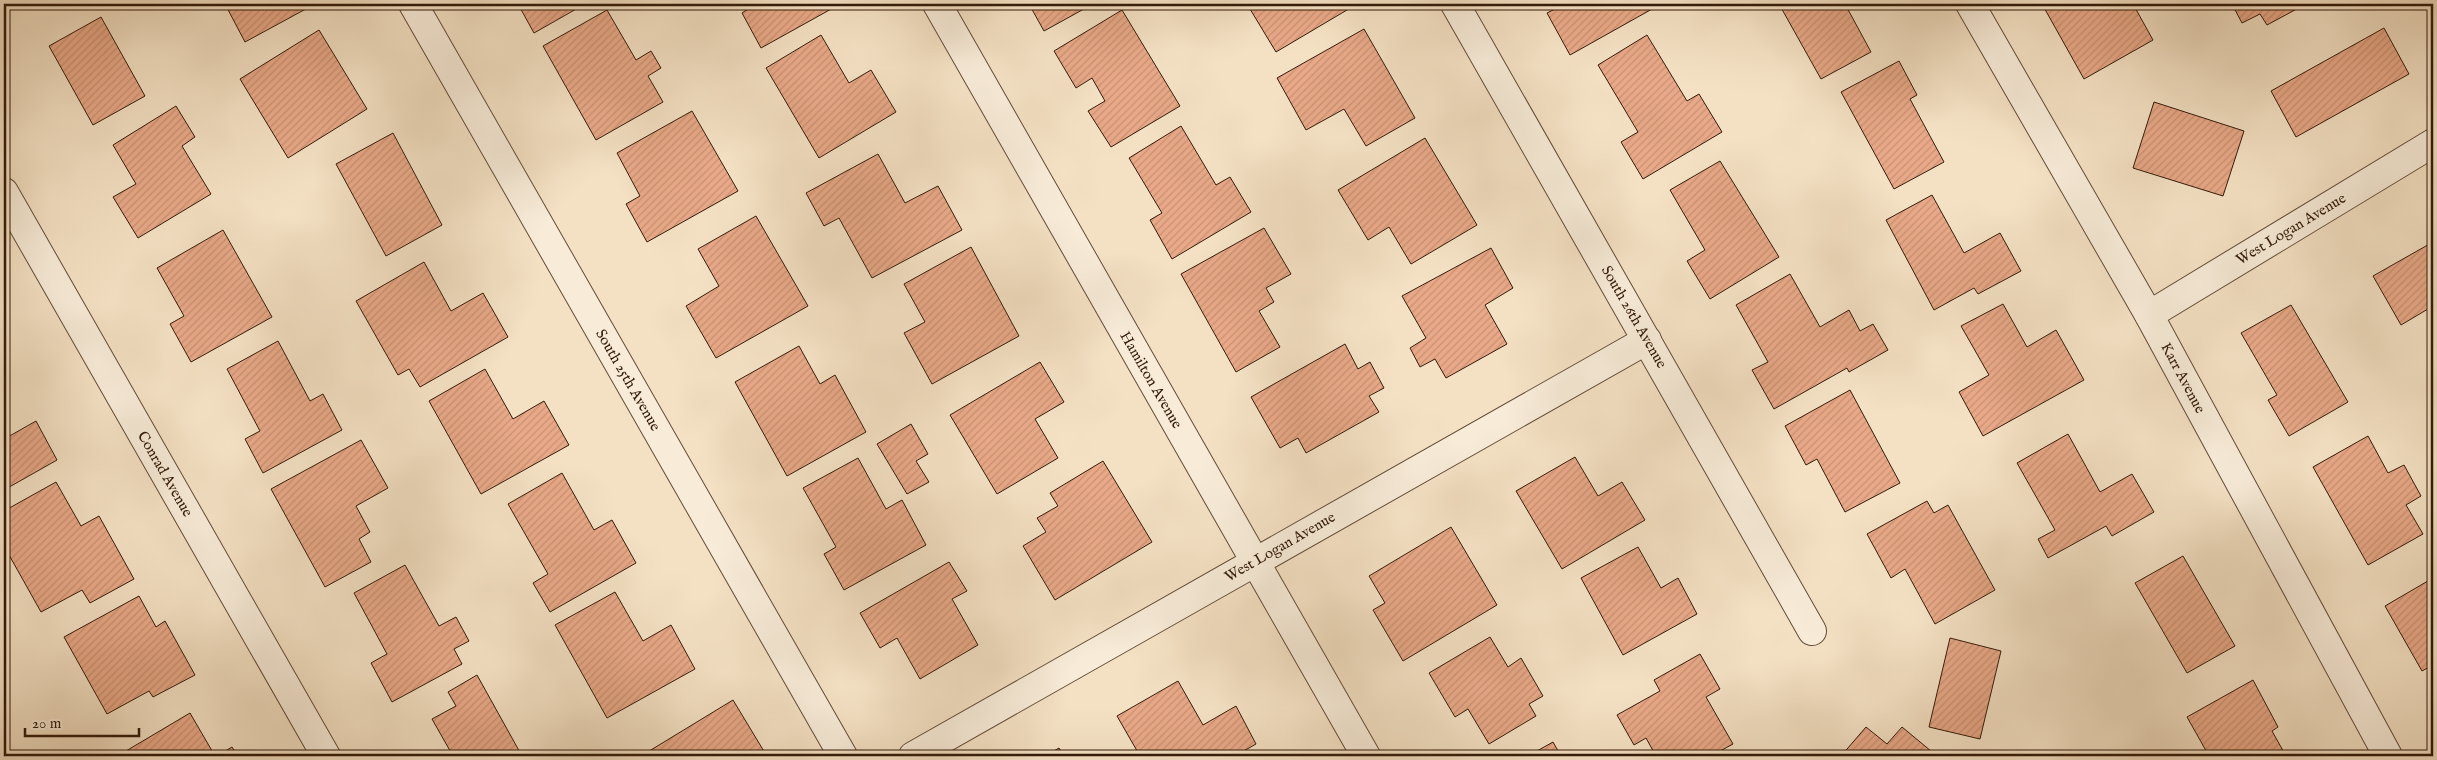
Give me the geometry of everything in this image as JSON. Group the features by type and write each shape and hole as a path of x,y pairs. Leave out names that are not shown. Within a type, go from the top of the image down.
{"street":[{"name":"South 25th Avenue","path":"413,4 843,756"},
{"name":"Hamilton Avenue","path":"937,4 1366,756"},
{"name":"South 26th Avenue","path":"1455,4 1812,631"},
{"name":"Karr Avenue","path":"1970,4 2149,315 2388,756"},
{"name":"West Logan Avenue","path":"2149,315 2433,143"},
{"name":"Conrad Avenue","path":"4,192 326,756"},
{"name":"West Logan Avenue","path":"913,756 1647,340"}],"building":[{"path":"225,4 315,4 245,42"},
{"path":"518,4 585,4 534,33"},
{"path":"755,4 831,4 833,8 761,48 742,13"},
{"path":"1029,4 1093,4 1044,31"},
{"path":"1247,4 1351,4 1352,7 1276,52"},
{"path":"1565,4 1661,4 1570,55 1547,13"},
{"path":"1779,4 1845,4 1871,52 1821,79"},
{"path":"2042,4 2109,4 2113,10 2124,4 2133,4 2153,40 2084,79"},
{"path":"2232,4 2306,4 2267,25 2260,14 2242,23"},
{"path":"607,10 636,60 651,51 661,68 648,76 663,102 596,140 543,46"},
{"path":"1122,10 1180,106 1111,147 1088,111 1105,101 1092,78 1076,88 1054,51"},
{"path":"101,17 145,96 93,125 49,46"},
{"path":"2384,28 2409,74 2296,137 2271,91"},
{"path":"1364,29 1415,118 1366,146 1344,109 1306,130 1277,78"},
{"path":"319,30 367,109 288,158 240,79"},
{"path":"821,35 849,83 871,70 896,112 819,158 766,68"},
{"path":"1647,35 1687,101 1699,94 1722,132 1643,179 1621,142 1638,132 1598,65"},
{"path":"1899,61 1917,95 1910,99 1944,162 1894,189 1841,92"},
{"path":"2154,102 2244,131 2223,196 2133,168"},
{"path":"176,106 195,137 182,146 211,194 138,238 113,197 136,184 113,145"},
{"path":"692,111 738,191 647,242 626,204 640,196 617,153"},
{"path":"1181,126 1216,185 1230,177 1251,212 1172,259 1150,220 1162,213 1129,158"},
{"path":"393,133 442,225 386,256 336,164"},
{"path":"1425,138 1477,225 1411,264 1389,227 1368,240 1338,190"},
{"path":"878,154 905,203 938,186 962,230 872,278 839,218 824,226 806,193"},
{"path":"1720,161 1779,257 1710,299 1687,261 1705,250 1670,190"},
{"path":"1932,195 1964,253 2000,233 2021,271 1978,294 1974,288 1934,310 1886,220"},
{"path":"756,216 808,306 716,358 686,306 719,286 698,249"},
{"path":"1264,228 1291,274 1266,288 1274,302 1259,311 1280,347 1236,372 1181,274"},
{"path":"223,230 272,317 191,362 170,324 184,316 157,268"},
{"path":"2433,242 2433,306 2401,325 2373,276"},
{"path":"971,247 1019,336 932,384 904,333 925,322 904,284"},
{"path":"1491,248 1513,288 1485,305 1507,344 1446,378 1435,359 1420,367 1410,348 1426,338 1402,296"},
{"path":"424,262 451,311 483,293 508,337 420,387 409,369 398,375 356,301"},
{"path":"1790,274 1820,327 1849,310 1860,331 1873,324 1888,350 1849,372 1847,368 1774,409 1752,370 1768,362 1736,305"},
{"path":"2003,304 2027,347 2056,330 2084,380 1983,436 1959,392 1989,375 1961,326"},
{"path":"2291,305 2348,402 2289,436 2268,400 2277,395 2241,333"},
{"path":"278,341 310,401 323,394 342,430 263,473 245,439 260,431 227,369"},
{"path":"1345,344 1358,369 1370,362 1384,388 1369,396 1379,412 1306,453 1298,438 1280,448 1251,397"},
{"path":"799,346 820,384 835,375 866,432 787,476 735,382"},
{"path":"1040,362 1064,402 1035,419 1058,458 997,494 950,415"},
{"path":"485,369 513,419 544,401 569,445 481,494 429,401"},
{"path":"1850,390 1900,483 1845,512 1817,459 1806,465 1785,426"},
{"path":"36,421 57,460 4,490 4,434 6,438"},
{"path":"911,424 928,454 916,461 929,482 907,494 877,444"},
{"path":"2068,434 2100,492 2132,474 2154,512 2112,536 2106,526 2048,558 2038,539 2055,530 2017,463"},
{"path":"2368,436 2388,473 2404,465 2421,496 2406,505 2423,534 2368,565 2313,467"},
{"path":"361,440 388,488 356,506 370,532 359,539 371,562 325,587 271,489"},
{"path":"1575,457 1598,496 1622,482 1645,520 1562,569 1516,491"},
{"path":"858,458 886,509 902,500 926,545 844,590 824,554 836,547 803,488"},
{"path":"1103,461 1152,542 1055,600 1023,546 1046,532 1037,518 1058,506 1050,493"},
{"path":"562,473 594,530 612,520 636,563 550,612 533,583 548,574 508,504"},
{"path":"56,482 81,526 99,516 134,579 90,603 82,590 41,612 4,546 4,511"},
{"path":"1927,501 1934,513 1948,505 1995,590 1935,624 1905,569 1891,578 1867,534"},
{"path":"1451,527 1497,605 1403,661 1373,610 1385,603 1369,576"},
{"path":"1638,547 1661,588 1678,578 1697,614 1623,655 1581,578"},
{"path":"2183,556 2235,646 2187,673 2135,583"},
{"path":"949,562 967,591 952,599 978,645 920,679 897,638 880,648 860,613"},
{"path":"405,565 439,626 456,617 469,641 454,649 462,664 392,702 371,663 387,654 354,593"},
{"path":"2433,578 2433,669 2431,666 2422,671 2385,606"},
{"path":"615,592 643,641 671,625 695,669 607,718 555,625"},
{"path":"139,596 156,627 165,621 195,675 153,697 149,691 107,714 64,637"},
{"path":"1490,637 1508,667 1521,658 1543,696 1529,704 1536,716 1489,744 1468,709 1455,717 1429,673"},
{"path":"1950,638 2001,651 1980,739 1929,727"},
{"path":"1700,654 1720,689 1706,697 1733,744 1711,756 1656,756 1646,738 1634,745 1617,715 1660,691 1654,680"},
{"path":"477,675 522,756 453,756 432,719 456,706 448,692"},
{"path":"2253,680 2278,727 2272,731 2286,756 2209,756 2187,717"},
{"path":"1178,681 1203,725 1236,706 1256,744 1235,756 1140,756 1117,716"},
{"path":"733,700 765,753 760,756 641,756"},
{"path":"190,713 215,756 129,756 126,751"},
{"path":"1866,727 1887,744 1902,727 1937,756 1841,756"},
{"path":"1553,742 1561,756 1528,756"},
{"path":"232,747 238,756 217,756"},
{"path":"1059,748 1064,756 1045,756"}]}
